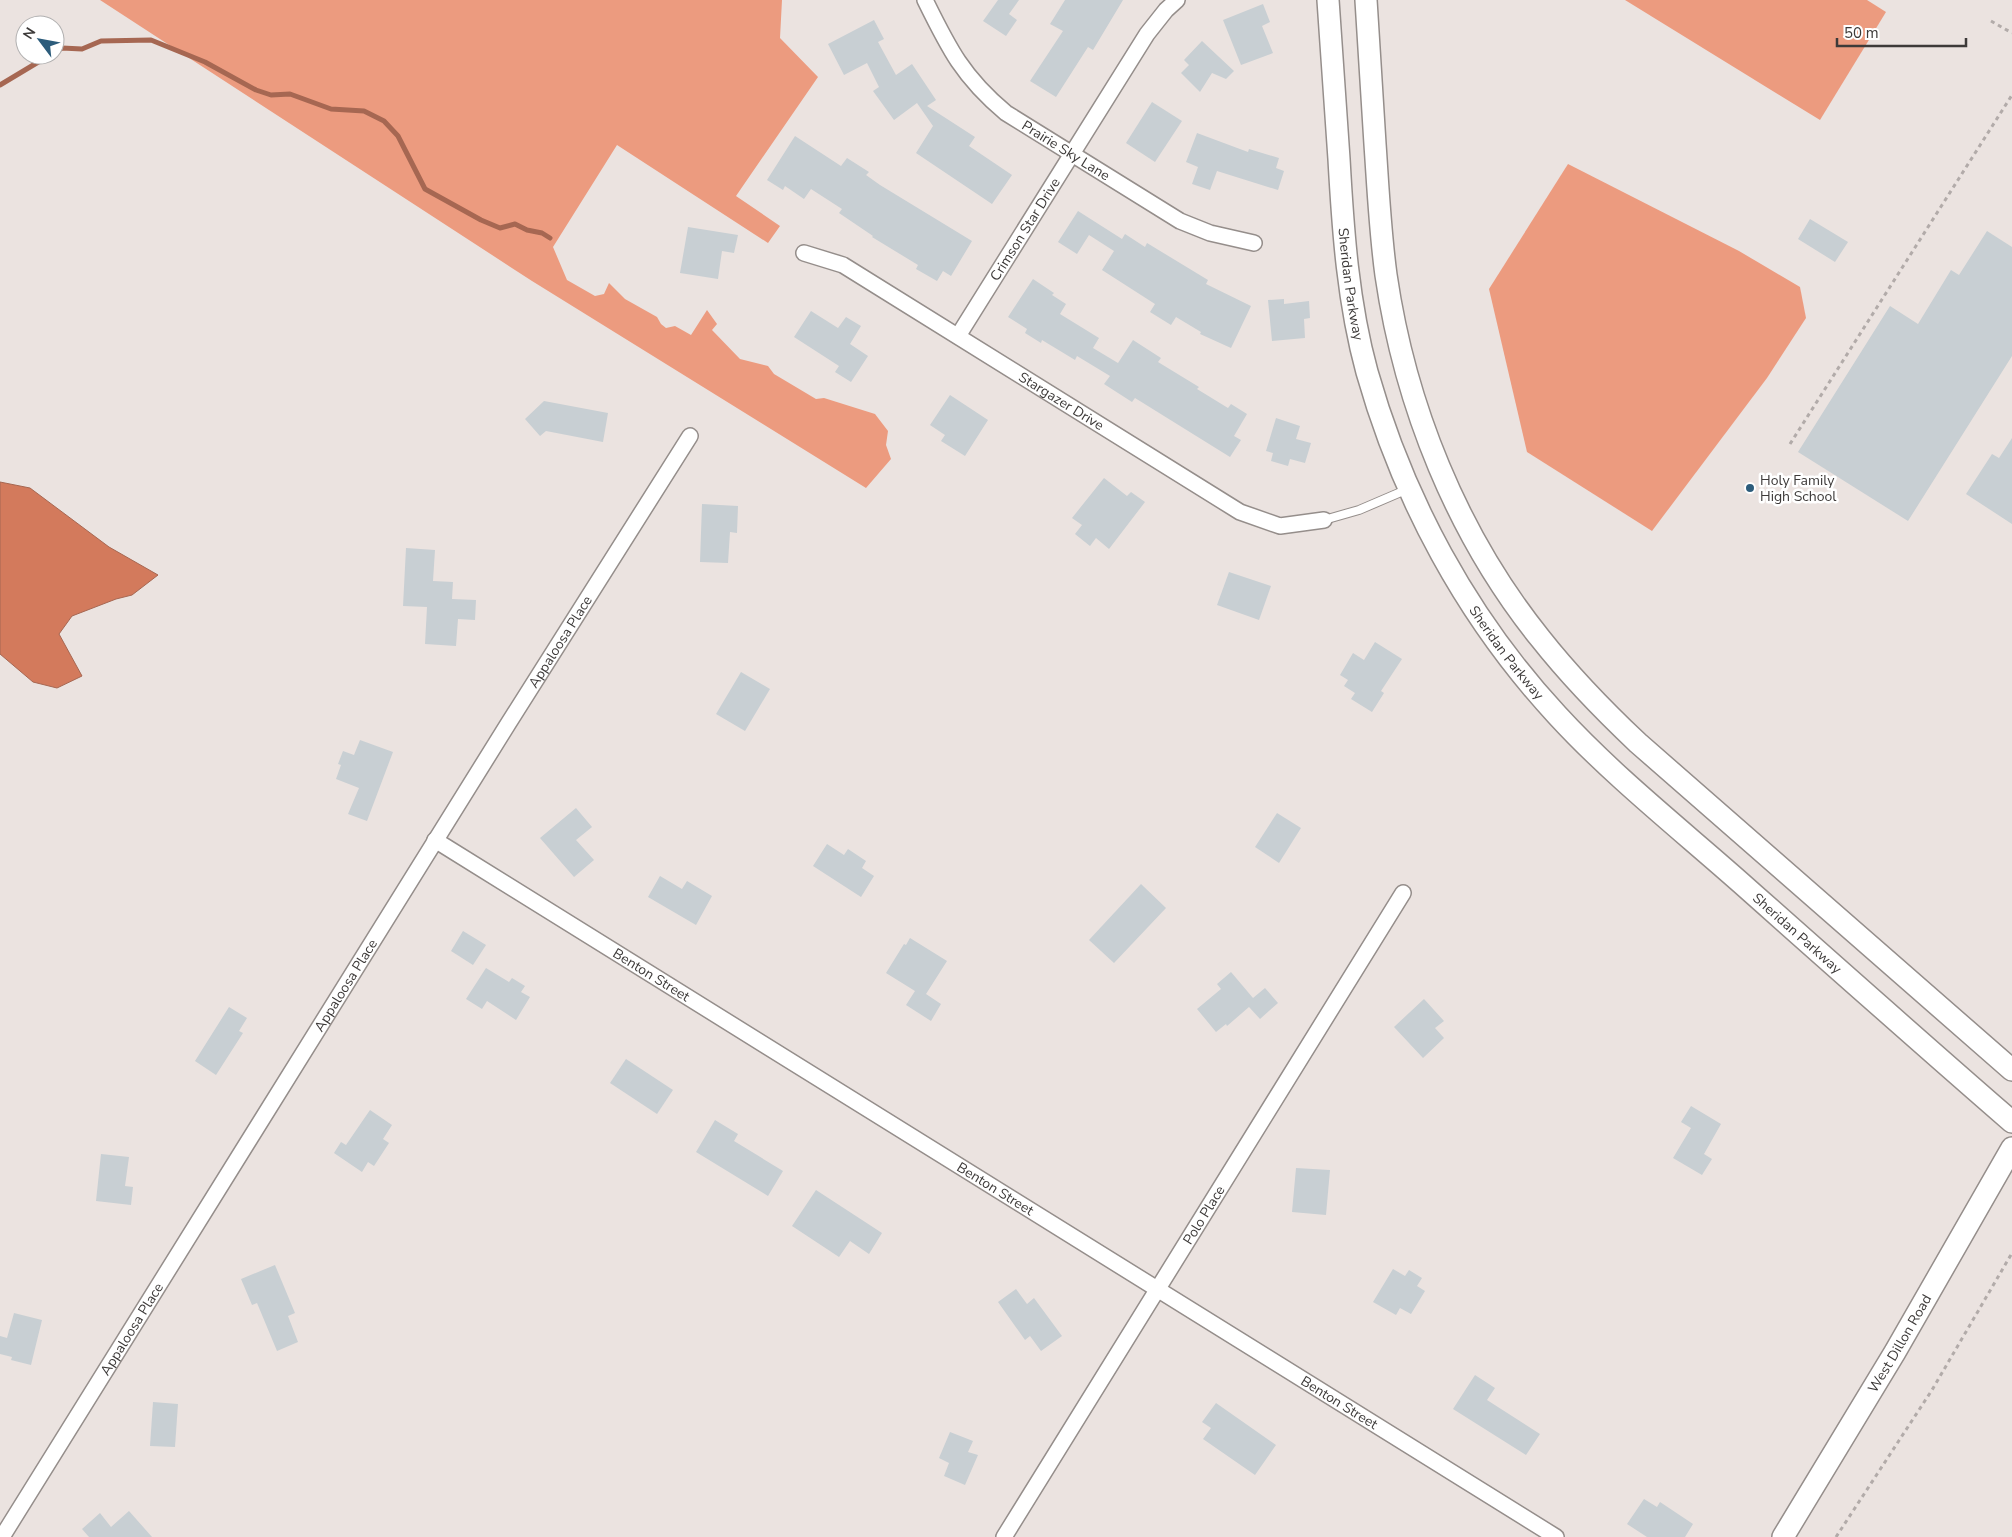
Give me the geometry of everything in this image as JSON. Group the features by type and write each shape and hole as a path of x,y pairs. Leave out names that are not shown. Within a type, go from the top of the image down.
{"main road":[{"name":"Sheridan Parkway","path":"1328,0 1342,216 1358,336 1381,418 1408,488 1447,566 1498,645 1559,718 1604,762 2012,1122"},
{"path":"1366,0 1382,243 1396,330 1410,382 1432,448 1486,560 1539,638 1601,708 1638,743 2012,1070"},
{"name":"West Dillon Road","path":"1783,1537 1895,1352 2012,1148"}],"street":[{"name":"Prairie Sky Lane","path":"925,0 946,43 963,71 984,95 1006,113 1180,221 1210,233 1254,243"},
{"name":"Crimson Star Drive","path":"958,336 1147,34 1166,10 1177,0"},
{"name":"Stargazer Drive","path":"804,253 843,265 1240,512 1280,526 1324,520"},
{"name":"Appaloosa Place","path":"2,1537 435,840 690,436"},
{"name":"Benton Street","path":"435,840 1556,1537"},
{"name":"Polo Place","path":"1004,1537 1403,893"}],"lane":[{"path":"1324,520 1359,510 1408,488"}],"path":[{"path":"1992,20 2012,33"},
{"path":"1790,444 2012,95"},
{"path":"1836,1537 1932,1390 2012,1253"}],"shaded area":[{"path":"100,0 782,0 780,38 818,77 736,196 780,226 768,243 617,145 553,247 567,280 595,296 604,294 609,283 625,299 657,317 666,328 675,326 691,335 707,310 717,324 712,330 740,359 768,366 774,374 816,399 824,398 875,414 888,431 886,445 891,459 866,488 532,281"},
{"path":"1625,0 1867,0 1886,12 1820,120"},
{"path":"1568,164 1739,251 1800,287 1806,318 1767,378 1652,531 1527,452 1489,289"},
{"path":"0,482 30,488 109,547 158,575 132,595 116,599 72,616 59,634 82,676 57,688 33,682 0,654"}],"building":[{"path":"998,0 1019,0 1009,14 1017,20 1006,36 983,21"},
{"path":"1065,0 1123,0 1093,50 1088,47 1056,97 1030,81 1063,31 1050,24"},
{"path":"1263,4 1270,22 1262,26 1273,53 1241,65 1223,20"},
{"path":"874,20 884,39 878,42 896,75 912,64 936,100 927,106 975,137 969,146 1012,175 992,204 916,153 933,126 917,103 894,120 873,91 879,87 867,63 844,75 828,44"},
{"path":"1202,41 1234,71 1226,79 1212,73 1200,92 1181,73 1189,65 1184,60"},
{"path":"1152,102 1182,121 1155,162 1126,143"},
{"path":"1197,133 1248,152 1249,149 1279,158 1276,168 1284,171 1278,190 1217,171 1210,190 1192,184 1198,167 1186,162"},
{"path":"795,136 841,166 847,158 869,172 866,175 880,185 972,241 951,276 943,271 937,281 916,269 918,265 872,237 839,213 842,209 811,189 804,199 785,186 783,190 767,180"},
{"path":"1078,211 1122,239 1125,234 1145,247 1147,243 1208,280 1206,284 1251,306 1231,348 1200,334 1201,332 1176,317 1171,325 1150,312 1155,304 1102,270 1114,251 1089,235 1077,254 1058,242"},
{"path":"1810,219 1848,242 1835,262 1798,239"},
{"path":"688,227 738,235 734,253 722,251 718,279 680,273"},
{"path":"1987,231 2012,247 2012,356 1908,521 1798,452 1890,306 1918,324 1951,270 1959,275"},
{"path":"1033,279 1054,293 1052,295 1066,304 1060,314 1099,338 1093,348 1118,363 1133,340 1161,358 1158,362 1199,387 1197,389 1228,408 1231,404 1247,414 1234,436 1241,440 1230,457 1135,398 1132,402 1104,384 1110,376 1077,356 1075,360 1042,340 1041,343 1025,333 1027,329 1008,317"},
{"path":"1284,299 1284,304 1309,301 1310,318 1304,319 1305,338 1272,341 1268,300"},
{"path":"811,311 838,328 846,317 861,326 850,344 868,356 851,382 835,372 839,366 794,337"},
{"path":"950,395 988,420 965,456 941,441 945,435 930,425"},
{"path":"544,401 608,413 603,442 546,431 540,436 525,419"},
{"path":"1276,418 1300,426 1296,439 1311,443 1305,463 1290,459 1288,466 1271,461 1273,453 1266,451"},
{"path":"2012,438 2012,524 1966,494 1992,454 1999,458"},
{"path":"1104,478 1127,496 1131,492 1145,502 1109,549 1096,538 1090,546 1075,534 1082,525 1072,518"},
{"path":"702,504 738,506 737,533 730,532 728,563 700,562"},
{"path":"406,548 435,550 433,581 453,582 452,599 476,600 475,620 458,619 456,646 425,644 427,607 403,606"},
{"path":"1229,572 1271,586 1259,620 1217,605"},
{"path":"1375,642 1402,659 1381,691 1384,693 1372,712 1351,699 1355,693 1344,686 1348,680 1340,675 1353,653 1364,660"},
{"path":"741,672 770,689 745,731 716,714"},
{"path":"360,740 393,752 367,821 348,814 359,788 336,779 341,765 338,764 343,751 354,755"},
{"path":"576,808 592,827 576,840 594,860 574,877 540,838"},
{"path":"1277,813 1301,828 1279,863 1255,847"},
{"path":"827,844 844,855 848,849 866,861 862,868 874,876 861,897 813,866"},
{"path":"660,876 682,889 687,881 712,896 696,925 648,897"},
{"path":"1141,884 1166,908 1114,963 1089,940"},
{"path":"463,931 486,945 473,965 451,951"},
{"path":"910,938 947,961 926,994 941,1004 931,1021 906,1005 915,991 886,973 904,944 906,945"},
{"path":"486,968 509,982 512,978 525,986 521,992 530,997 516,1020 487,1001 482,1009 466,999"},
{"path":"1231,972 1253,998 1265,988 1278,1003 1260,1019 1249,1007 1227,1026 1226,1024 1216,1032 1197,1009 1221,989 1217,984"},
{"path":"1424,999 1444,1021 1435,1028 1444,1038 1423,1058 1394,1027"},
{"path":"229,1007 247,1018 239,1031 243,1033 216,1075 195,1061"},
{"path":"626,1059 673,1090 657,1114 610,1083"},
{"path":"1691,1106 1721,1124 1704,1154 1712,1159 1702,1175 1673,1158 1691,1128 1681,1122"},
{"path":"370,1110 392,1125 383,1139 389,1143 374,1166 368,1162 362,1172 334,1153 341,1142 346,1145"},
{"path":"715,1120 738,1134 734,1141 783,1171 768,1196 696,1152"},
{"path":"101,1154 129,1157 125,1186 133,1187 131,1205 96,1201"},
{"path":"1296,1168 1330,1170 1326,1215 1292,1212"},
{"path":"816,1190 882,1233 869,1254 850,1241 839,1257 792,1226"},
{"path":"275,1265 295,1313 288,1316 298,1342 277,1351 257,1303 252,1305 241,1279"},
{"path":"1393,1269 1405,1276 1409,1270 1422,1278 1417,1286 1425,1291 1411,1314 1400,1308 1396,1315 1373,1302"},
{"path":"1016,1289 1027,1304 1034,1298 1062,1336 1041,1351 1030,1336 1025,1340 998,1302"},
{"path":"14,1313 42,1320 31,1365 11,1360 12,1357 0,1354 0,1336 7,1338"},
{"path":"1475,1375 1495,1388 1487,1400 1540,1434 1526,1455 1453,1409"},
{"path":"153,1402 178,1404 175,1447 150,1446"},
{"path":"1216,1403 1276,1445 1255,1475 1203,1439 1211,1428 1202,1422"},
{"path":"950,1432 973,1441 968,1452 978,1455 965,1485 944,1476 949,1463 939,1458"},
{"path":"1644,1499 1657,1507 1660,1502 1693,1524 1685,1537 1647,1537 1627,1524"},
{"path":"129,1511 152,1537 89,1537 82,1529 100,1513 111,1527"}],"waterway":[{"path":"65,48 82,49 101,41 151,40 205,62 256,90 271,95 290,94 331,109 364,111 384,121 398,136 425,189 481,220 500,228 515,224 527,230 542,233 550,238"},
{"path":"0,85 33,65"}],"place":[{"name":"Holy Family High School","path":"1750,488"}]}
